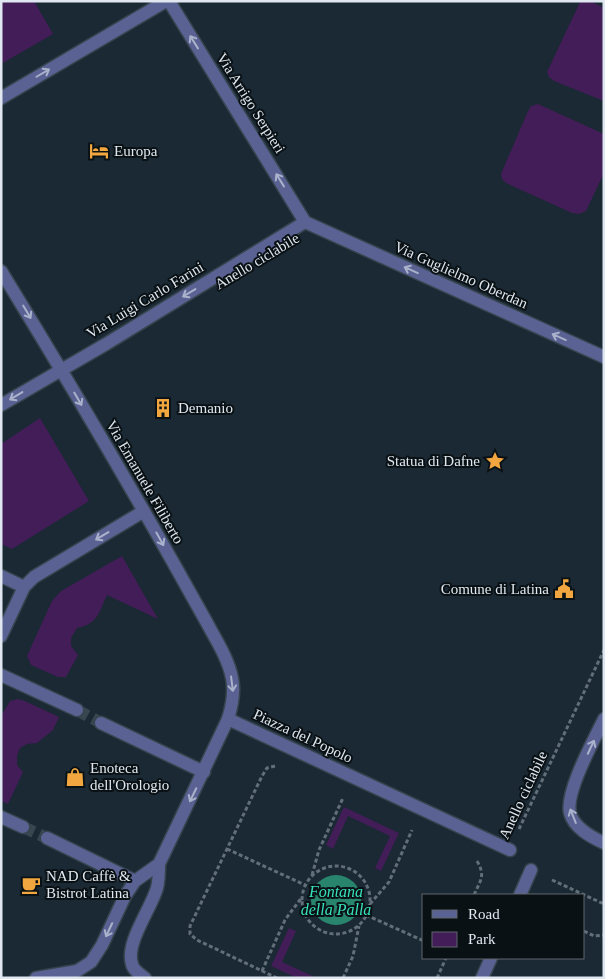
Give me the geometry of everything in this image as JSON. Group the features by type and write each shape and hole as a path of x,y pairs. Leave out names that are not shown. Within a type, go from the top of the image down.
{"street":[{"path":"1,98 168,1"},
{"name":"Via Arrigo Serpieri","path":"168,1 305,222"},
{"name":"Via Guglielmo Oberdan","path":"305,222 604,358"},
{"name":"Via Luigi Carlo Farini","path":"1,405 305,222"},
{"name":"Via Emanuele Filiberto","path":"1,271 144,511 214,636 232,679 233,694 228,719"},
{"path":"1,636 24,587 34,576 144,511"},
{"path":"1,576 24,587"},
{"path":"1,675 77,710"},
{"path":"145,978 132,965 131,948 157,888 159,864 228,719"},
{"name":"Piazza del Popolo","path":"228,719 510,850"},
{"path":"604,719 573,786 569,805 570,814 574,822 590,836 604,843"},
{"path":"101,722 204,772"},
{"path":"1,817 23,827"},
{"path":"47,838 135,881"},
{"path":"36,978 77,971 91,962 102,945 125,896 135,881 159,864"},
{"path":"520,894 532,870"},
{"path":"482,978 491,959"}],"path":[{"name":"Anello ciclabile","path":"510,850 604,650"},
{"path":"276,766 267,768 262,776 190,926 190,934 197,940 277,978"},
{"path":"262,971 285,920 302,896 305,885 311,876 319,850 344,798 335,794"},
{"path":"370,904 389,882 412,830 420,834"},
{"path":"227,849 305,885"},
{"path":"471,856 482,871 481,881 474,894"},
{"path":"302,896 306,916 312,924 320,930 330,933 350,931 359,925 366,915 370,904 370,894 366,883 360,875 351,869 341,866 330,866 311,876"},
{"path":"532,870 583,894"},
{"path":"585,895 604,904"},
{"path":"366,915 422,940"},
{"path":"343,978 353,956 359,925"},
{"path":"585,932 594,936 604,935"},
{"path":"437,978 446,959"}],"green space":[{"path":"1,1 34,1 53,34 1,64"},
{"path":"582,1 590,1 604,8 604,101 554,81 547,72"},
{"path":"538,104 604,134 604,173 586,211 579,214 572,213 506,183 502,179 501,174 528,111 531,106"},
{"path":"40,418 89,501 12,549 1,544 1,444"},
{"path":"122,556 158,619 107,595 100,612 94,620 77,628 71,638 71,646 78,655 66,677 58,677 31,665 27,656 52,601 61,591"},
{"path":"18,699 59,717 53,730 37,743 27,744 20,748 17,756 17,765 23,772 8,804 1,801 1,716 10,701"},
{"path":"344,807 399,833 381,871 375,868 390,836 348,816 333,849 326,845"},
{"path":"289,928 296,931 282,962 317,978 297,978 271,966"}],"water":[{"name":"Fontana della Palla","path":"341,875 354,882 360,890 360,910 354,918 346,924 331,925 318,918 312,910 311,895 318,882 326,876"}],"tunnel":[{"path":"77,710 101,723"},
{"path":"23,827 47,838"}],"place":[{"name":"Europa","path":"99,151"},
{"name":"Demanio","path":"163,408"},
{"name":"Statua di Dafne","path":"495,461"},
{"name":"Comune di Latina","path":"564,589"},
{"name":"Enoteca dell'Orologio","path":"75,777"},
{"name":"NAD Caffè & Bistrot Latina","path":"31,885"}]}
